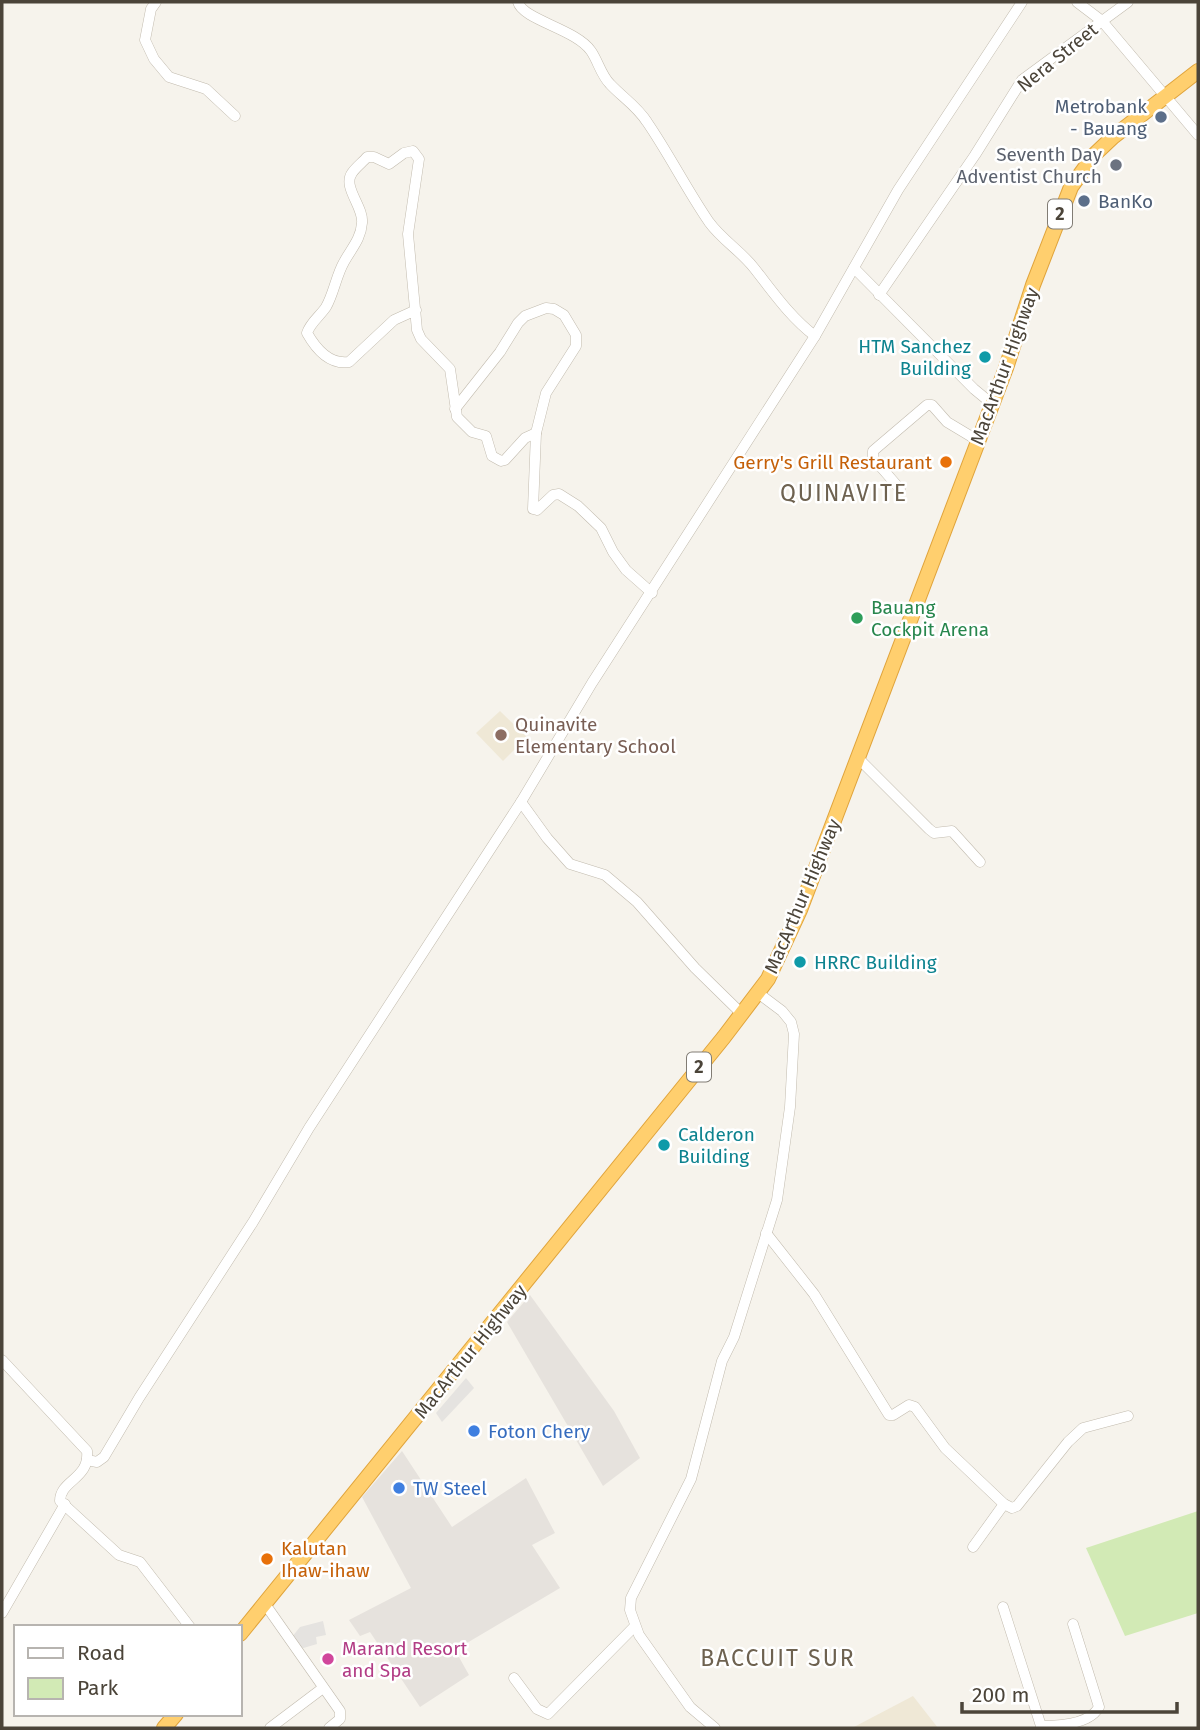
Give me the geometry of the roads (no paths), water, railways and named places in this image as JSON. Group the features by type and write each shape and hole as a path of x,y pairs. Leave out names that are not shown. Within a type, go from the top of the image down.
{"highway":[{"name":"MacArthur Highway","path":"242,1632 768,979 800,909 1071,187 1095,154 1113,137 1198,71"}],"street":[{"path":"156,2 151,9 145,40 154,59 169,77 206,89 235,116"},
{"path":"518,2 527,14 550,22 588,46 607,81 631,102 647,121 711,225 746,258 793,317 815,336"},
{"path":"88,1460 97,1461 104,1457 381,1016 521,802 592,683 815,336 898,190 1022,2"},
{"path":"1077,2 1102,21 1198,135"},
{"name":"Nera Street","path":"879,295 975,155 1015,88 1128,2"},
{"path":"416,310 394,320 349,362 329,360 307,333 325,309 363,223 361,211 349,184 351,174 368,158 374,157 389,164 409,150 419,159 408,234 416,310 417,331 421,339 450,369 457,417 467,429 486,436 492,456 501,461 506,460 525,438 536,433"},
{"path":"854,268 991,403"},
{"path":"455,410 500,352 518,323 533,312 546,307 564,315 572,326 576,346 546,393 536,433 533,510 537,510 553,495 559,494 578,506 601,528 626,570 652,593"},
{"path":"900,489 873,458 873,451 927,405 932,405 947,422 978,440"},
{"path":"857,757 929,829 934,833 951,831 980,862"},
{"path":"521,802 570,864 605,874 637,902 695,968 742,1014"},
{"path":"715,1728 690,1707 635,1626 630,1610 631,1598 691,1479 722,1361 734,1337 777,1200 790,1107 794,1034 791,1022 782,1011 758,993"},
{"path":"766,1233 814,1294 889,1415 909,1405 913,1406 952,1455 1004,1504 1013,1508 1017,1506 1068,1442 1083,1428 1128,1416"},
{"path":"2,1360 84,1447 88,1460 84,1471 62,1492 60,1500 119,1555 140,1562 188,1625"},
{"path":"2,1614 65,1504"},
{"path":"973,1548 1004,1504"},
{"path":"265,1604 340,1711 341,1716 329,1728"},
{"path":"1003,1607 1039,1723 1043,1726 1074,1725 1094,1714 1099,1704 1073,1624"},
{"path":"514,1678 537,1709 548,1714 635,1626"},
{"path":"270,1728 323,1688"}],"place":[{"name":"Metrobank - Bauang","path":"1161,117"},
{"name":"Seventh Day Adventist Church","path":"1116,165"},
{"name":"BanKo","path":"1084,201"},
{"name":"HTM Sanchez Building","path":"985,357"},
{"name":"Gerry's Grill Restaurant","path":"946,462"},
{"name":"Bauang Cockpit Arena","path":"857,618"},
{"name":"Quinavite Elementary School","path":"501,735"},
{"name":"HRRC Building","path":"800,962"},
{"name":"Calderon Building","path":"664,1145"},
{"name":"Foton Chery","path":"474,1431"},
{"name":"TW Steel","path":"399,1488"},
{"name":"Kalutan Ihaw-ihaw","path":"267,1559"},
{"name":"Marand Resort and Spa","path":"328,1659"}],"district":[{"name":"QUINAVITE","path":"844,493"},
{"name":"BACCUIT SUR","path":"778,1658"}]}
